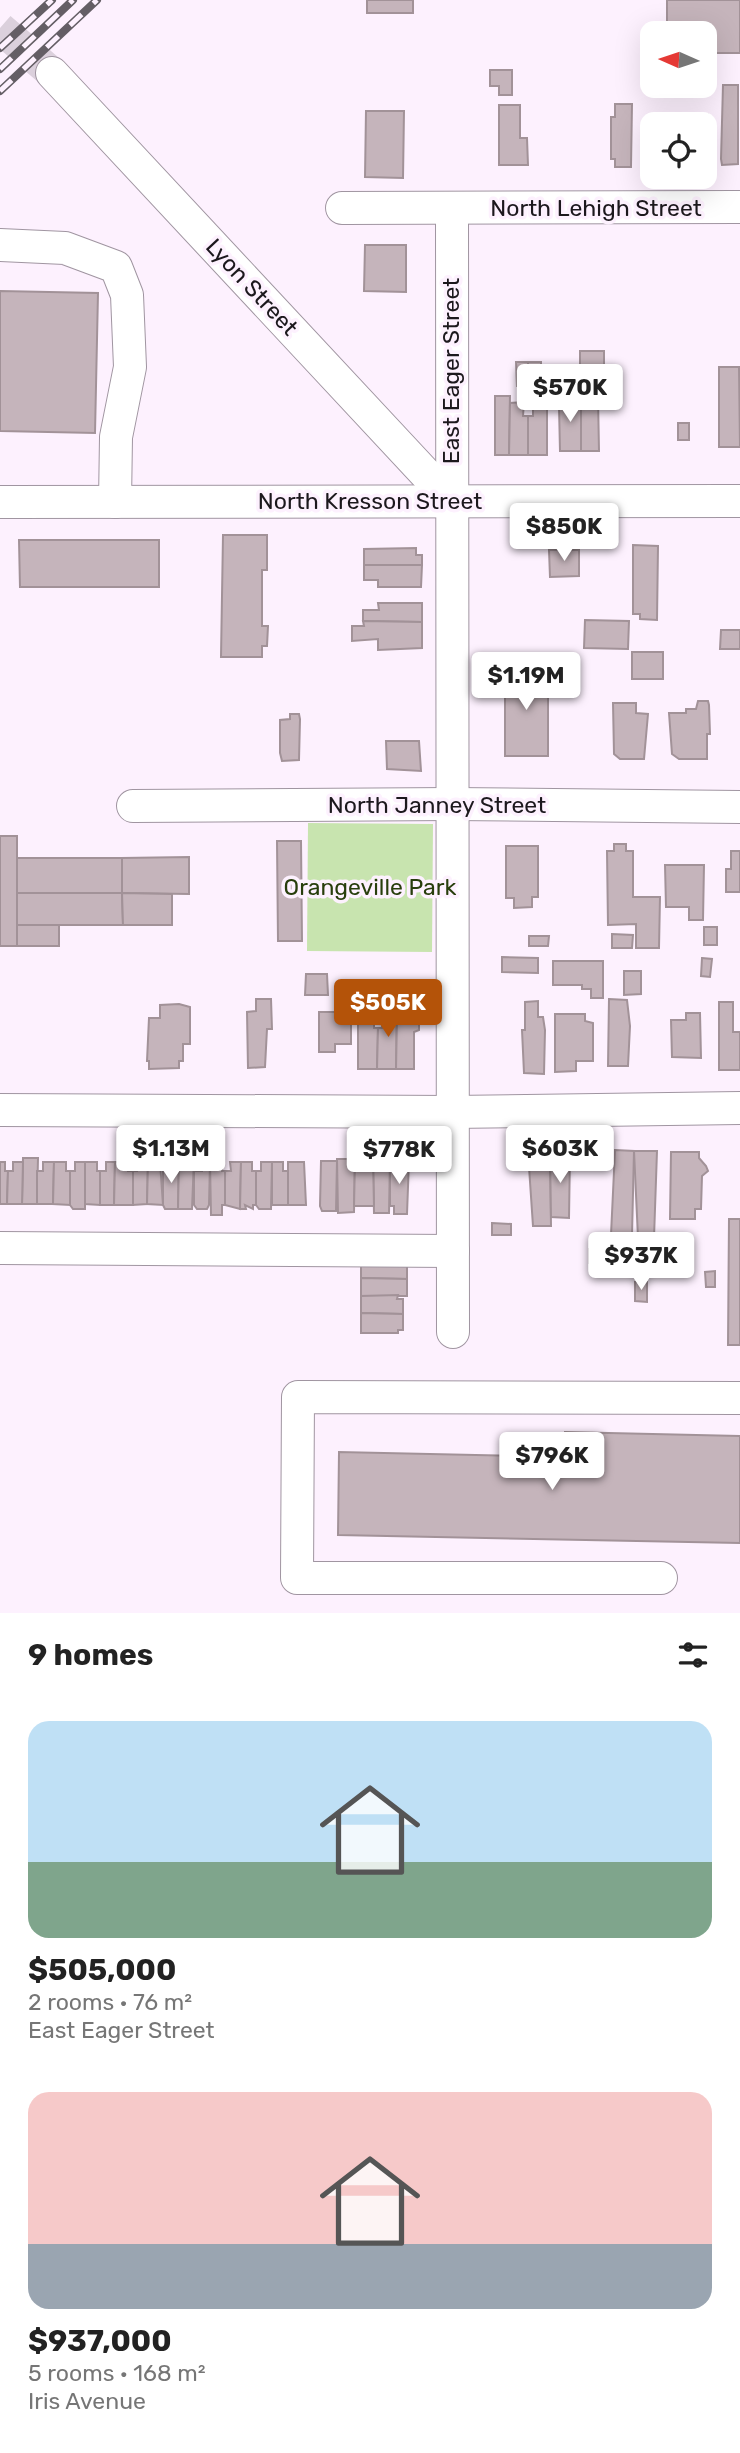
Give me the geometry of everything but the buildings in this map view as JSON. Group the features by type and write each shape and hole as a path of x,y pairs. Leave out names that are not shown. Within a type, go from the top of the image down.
{"street":[{"name":"Lyon Street","path":"52,73 451,500"},
{"name":"North Lehigh Street","path":"342,208 740,207"},
{"name":"East Eager Street","path":"452,208 453,1332"},
{"path":"0,246 65,248 116,267 127,295 130,367 116,437 114,502"},
{"name":"North Kresson Street","path":"0,502 740,502"},
{"name":"North Janney Street","path":"133,806 452,804 740,807"},
{"path":"0,1110 452,1112 740,1108"},
{"path":"0,1248 453,1251"},
{"path":"661,1578 298,1578 298,1397 740,1398"}],"green space":[{"name":"Orangeville Park","path":"308,823 433,824 432,952 307,951"}],"tunnel":[{"path":"0,28 52,73"}],"railway":[{"path":"0,48 52,0"},
{"path":"0,69 73,0"},
{"path":"0,91 97,0"}]}
